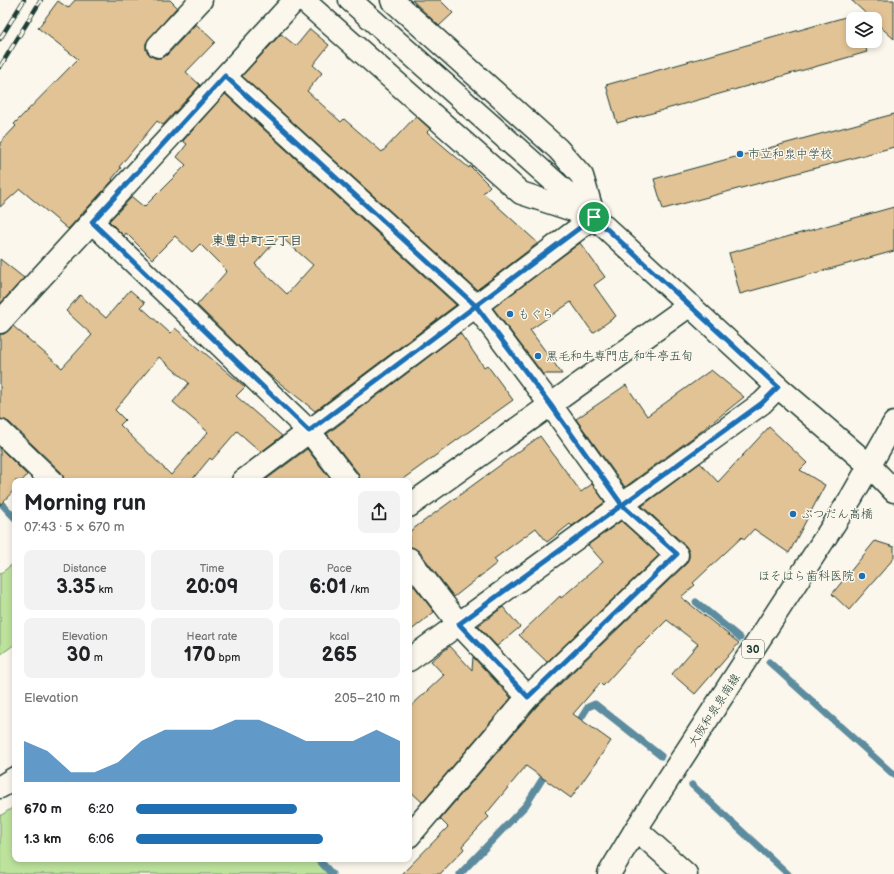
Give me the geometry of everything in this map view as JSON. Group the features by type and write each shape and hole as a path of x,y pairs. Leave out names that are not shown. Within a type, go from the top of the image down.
{"street":[{"path":"158,46 201,0"},
{"path":"0,322 295,0"},
{"path":"303,0 521,193 594,217"},
{"path":"350,0 594,217 778,387 870,466 894,491"},
{"path":"392,0 558,149 582,176 594,217"},
{"path":"225,76 476,306 550,404 622,505 677,554 528,697 412,832"},
{"path":"247,478 594,217"},
{"path":"92,222 309,431 346,478"},
{"path":"412,504 690,305"},
{"path":"412,658 762,403 778,387"},
{"name":"大阪和泉泉南線","path":"610,874 636,829 851,498 894,423"},
{"path":"0,431 49,478"},
{"path":"412,563 459,624 528,697"},
{"path":"0,788 12,780"},
{"path":"636,829 686,874"}],"green space":[{"path":"12,564 12,646 0,655 0,574"},
{"path":"12,808 12,862 318,862 330,874 0,874 0,816"}],"building":[{"path":"75,0 170,0 177,7 146,43 146,50 155,58 161,58 167,55 196,24 215,42 186,72 200,85 163,125 157,121 119,167 121,168 112,179 113,180 68,229 20,189 0,207 0,143 16,126 14,124 78,59 38,28 58,1 68,8"},
{"path":"412,0 440,0 453,13 439,26"},
{"path":"851,0 894,0 894,39 882,28 882,12 864,12"},
{"path":"846,17 846,48 866,48 867,52 617,123 606,85"},
{"path":"310,29 329,45 313,65 322,73 307,91 341,122 344,119 382,152 416,116 430,129 427,132 469,168 470,166 490,186 483,193 538,243 477,290 242,76 281,34 296,46"},
{"path":"225,94 456,305 315,411 262,369 197,305 227,271 200,244 192,252 175,236 152,259 126,233 124,236 109,221 132,197 144,207 186,165 177,157 187,144 183,141","holes":["280,236 313,265 287,294 255,264"]},
{"path":"894,114 894,147 663,209 654,179"},
{"path":"894,207 894,251 740,294 729,253"},
{"path":"580,243 605,277 594,285 616,316 593,333 571,302 530,330 562,374 543,374 493,308"},
{"path":"0,259 24,278 0,304"},
{"path":"130,290 145,303 141,307 170,333 175,328 245,387 236,396 282,436 261,452 237,431 212,460 210,458 193,478 64,478 61,472 9,422 0,419 0,334 4,334 13,326 62,368 92,335 66,311 80,295 106,318","holes":["159,357 189,383 173,402 208,432 171,475 120,425 125,420 115,410"]},
{"path":"460,333 484,367 487,365 513,400 404,478 359,478 358,473 327,434"},
{"path":"711,370 744,397 699,433 625,487 576,419 626,385 647,416"},
{"path":"769,427 807,463 800,470 825,485 789,553 754,529 744,540 742,537 693,583 695,585 681,597 739,643 695,694 672,674 698,644 667,620 640,647 639,646 603,686 600,683 573,714 611,741 571,798 526,766 486,814 489,817 462,846 464,849 440,874 402,874 448,827 440,819 537,706 686,564 689,558 689,552 686,546 642,506 700,463 718,482"},
{"path":"540,436 581,492 592,484 605,502 572,526 570,524 547,542 536,528 494,559 497,563 454,597 419,551 412,548 412,530"},
{"path":"0,448 27,475 24,478 12,478 12,492 0,505"},
{"path":"307,449 330,478 268,478"},
{"path":"621,521 659,555 547,662 519,635 560,596 561,598 603,562 588,545"},
{"name":"ほそはら歯科医院","path":"875,541 894,547 894,558 849,610 832,594"},
{"path":"414,586 434,612 412,630 412,588"},
{"path":"503,607 520,627 497,646 478,626"},
{"path":"450,646 472,670 473,657 511,698 422,802 412,793 412,705 444,675 431,661"}],"waterway":[{"path":"0,502 12,515"},
{"path":"696,602 740,638"},
{"path":"769,662 894,775"},
{"path":"576,726 588,707 595,704 661,756"},
{"path":"460,874 526,805 548,770"},
{"path":"692,785 788,874"},
{"path":"321,862 332,874"}],"railway":[{"path":"0,39 24,0"},
{"path":"0,67 41,0"}],"place":[{"name":"市立和泉中学校","path":"740,154"},
{"name":"もぐら","path":"510,314"},
{"name":"黒毛和牛専門店 和牛亭五旬","path":"538,356"},
{"name":"ぶつだん高橋","path":"793,514"},
{"name":"ほそはら歯科医院","path":"862,576"}],"district":[{"name":"東豊中町三丁目","path":"257,240"}],"route":[{"path":"594,217 476,306 309,431 92,222 225,76 476,306 550,404 622,505 459,624 528,697 677,554 622,505 762,403 778,387 594,217"}]}
